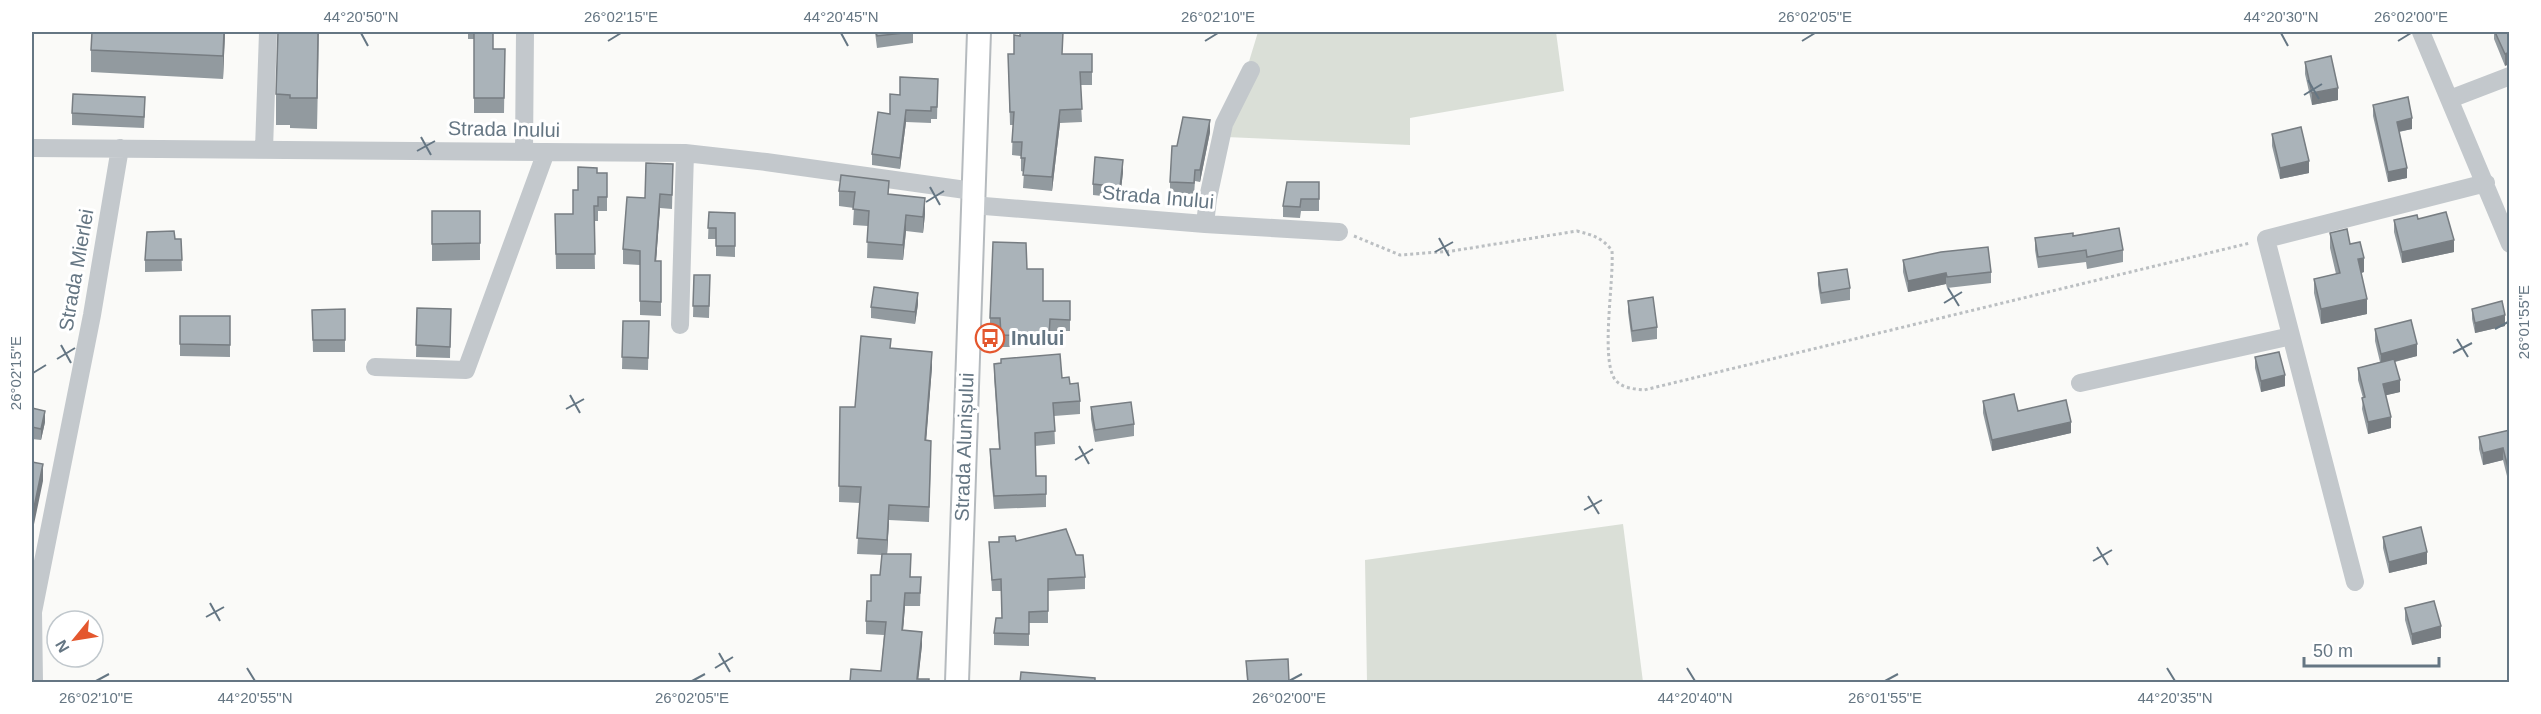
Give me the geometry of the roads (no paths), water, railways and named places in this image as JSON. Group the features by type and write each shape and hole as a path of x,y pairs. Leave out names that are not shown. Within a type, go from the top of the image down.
{"main road":[{"name":"Strada Alunișului","path":"957,682 979,32"}],"street":[{"path":"264,149 268,32"},
{"path":"524,152 525,32"},
{"path":"2421,32 2510,244"},
{"path":"1205,224 1208,198 1224,124 1251,70"},
{"path":"2450,99 2510,76"},
{"name":"Strada Inului","path":"32,148 685,153 766,162 972,198 1205,224 1339,232"},
{"name":"Strada Mierlei","path":"34,682 32,612 92,315 120,148"},
{"path":"375,367 466,370 546,152"},
{"path":"680,325 685,153"},
{"path":"2355,582 2266,238 2486,183"},
{"path":"2080,383 2291,336"}],"place":[{"name":"Inului","path":"990,338"}]}
